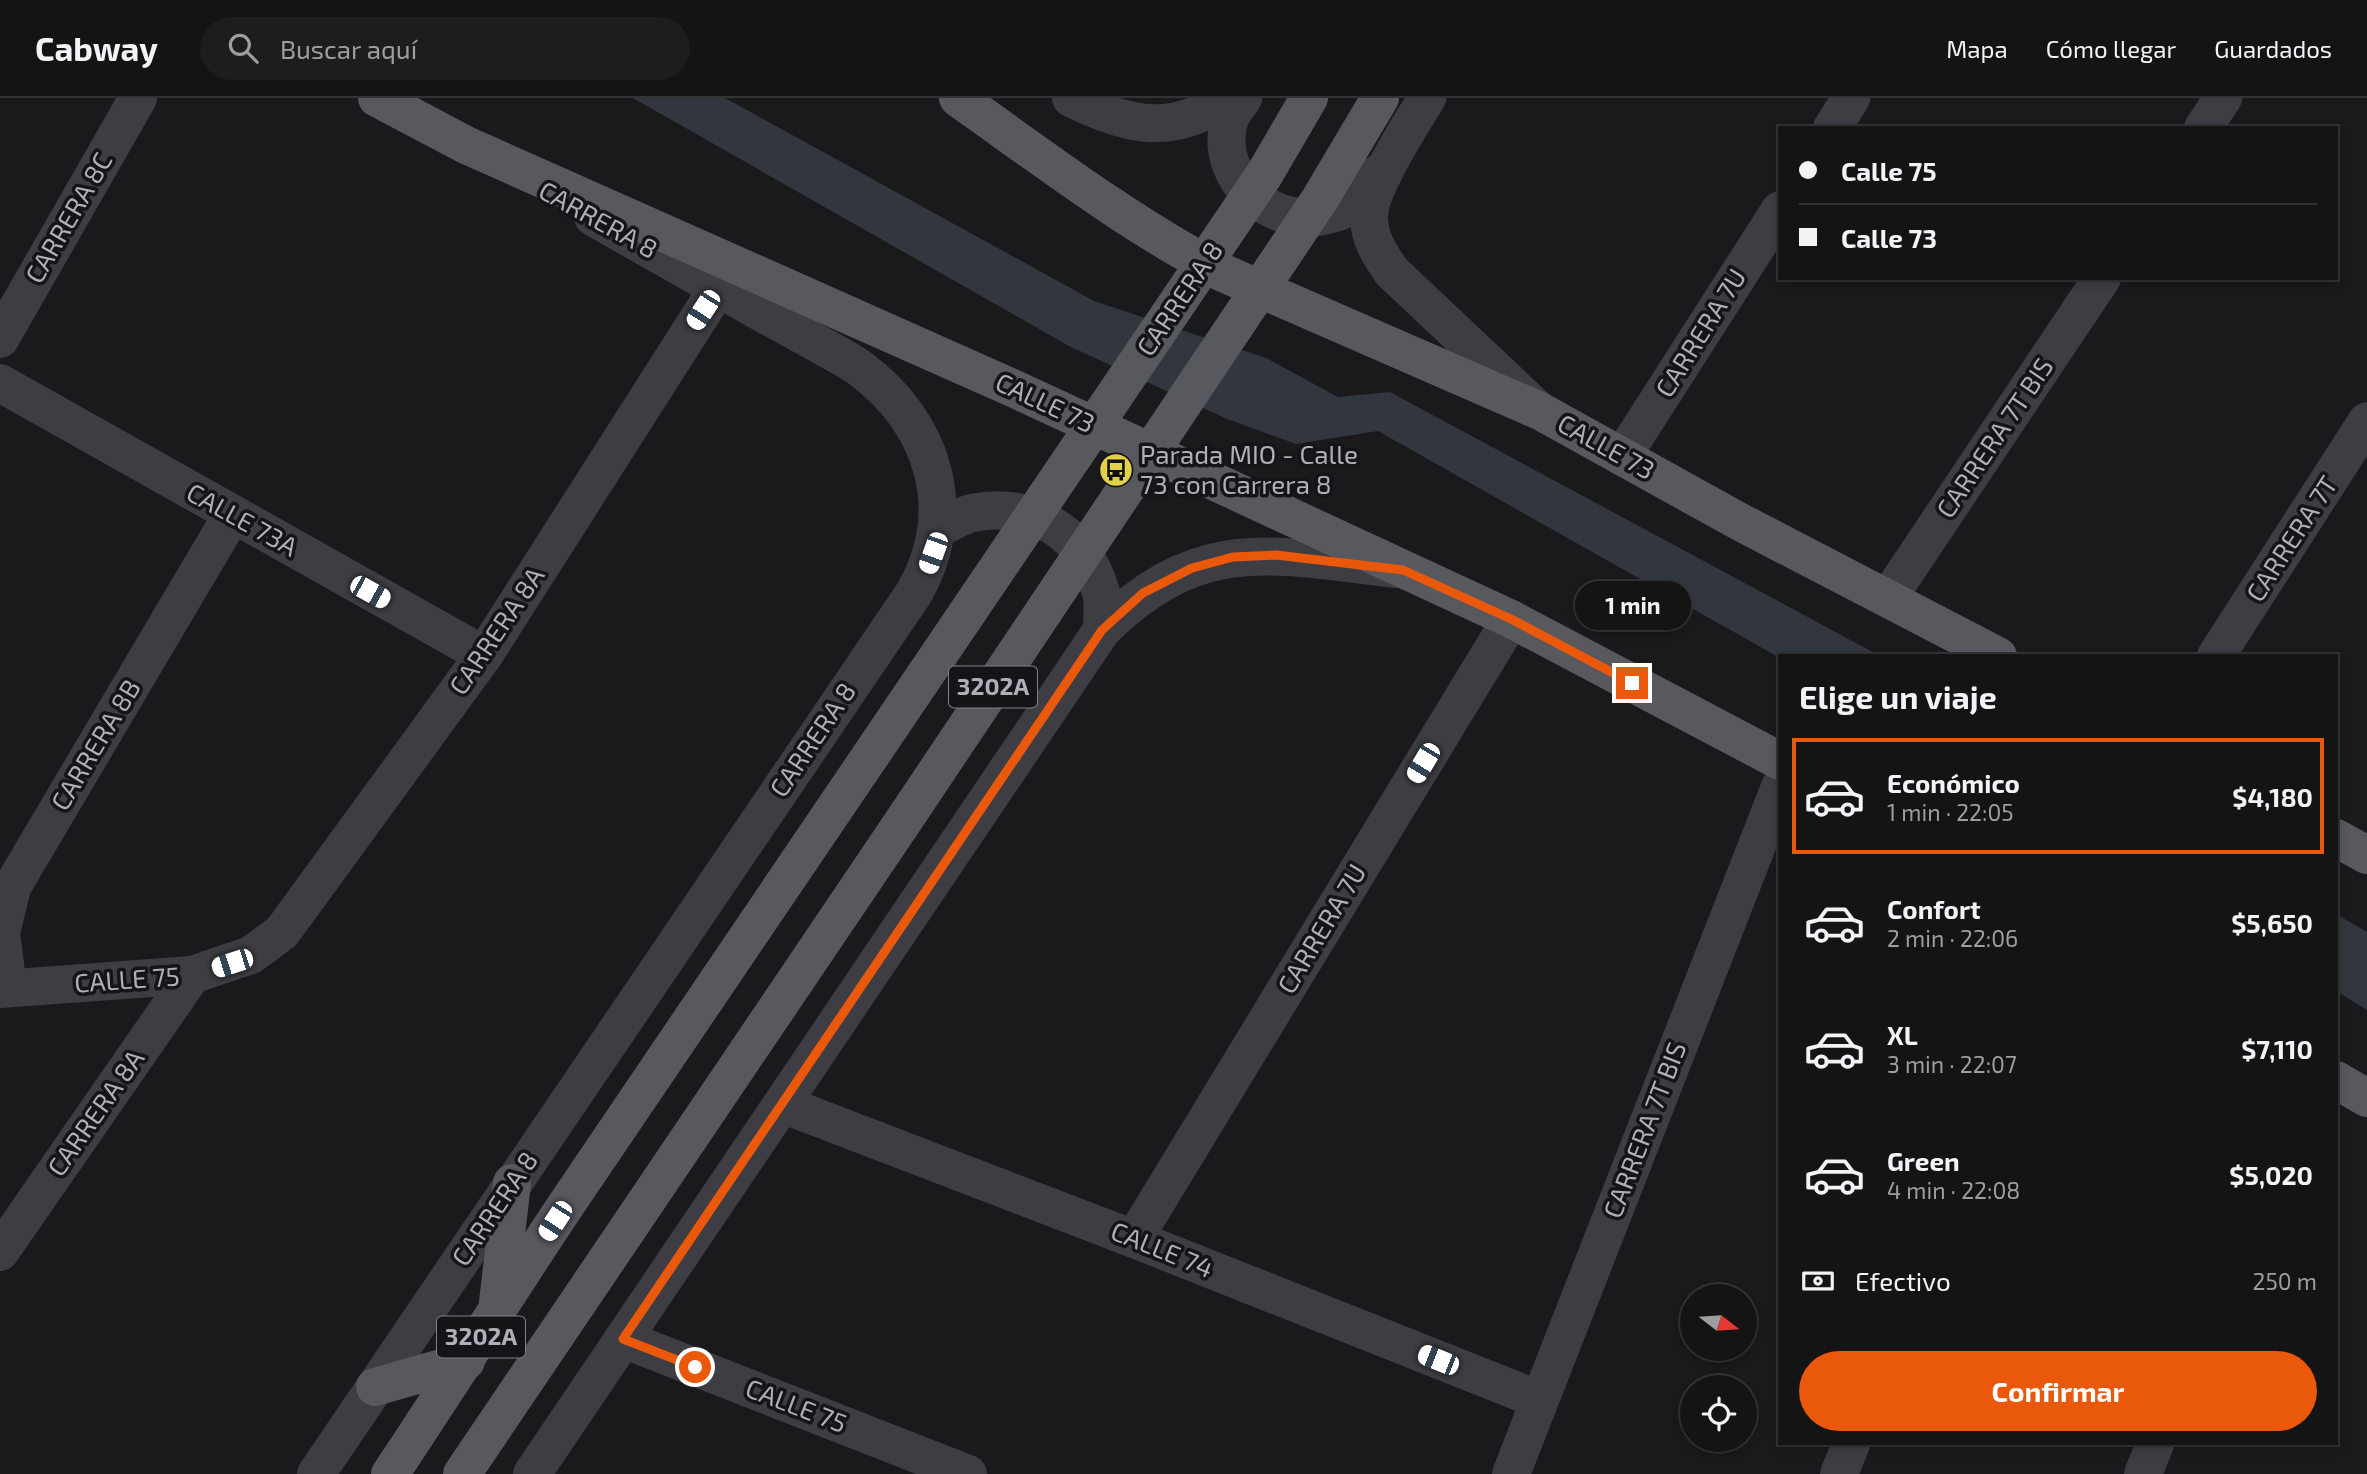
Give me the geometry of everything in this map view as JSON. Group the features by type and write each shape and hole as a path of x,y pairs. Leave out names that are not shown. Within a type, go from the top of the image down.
{"main road":[{"name":"CALLE 73","path":"377,98 466,145 1017,390 1511,619 1778,760"},
{"name":"CALLE 73","path":"958,98 1171,246 1221,272 1540,411 1742,523 1994,654"},
{"name":"CARRERA 8","path":"390,1474 569,1199 1256,186 1310,98"},
{"name":"3202A","path":"462,1474 1320,199 1380,98"},
{"path":"2338,839 2367,855"},
{"path":"2338,1081 2367,1098"},
{"path":"497,1310 512,1183"},
{"path":"375,1387 466,1361"}],"street":[{"name":"CARRERA 8C","path":"0,339 138,98"},
{"path":"1071,98 1129,122 1169,124 1206,112 1227,98"},
{"path":"1243,98 1229,120 1227,142 1231,164 1241,184 1256,201 1275,212 1296,219 1318,219 1339,212 1359,200 1397,147 1427,98"},
{"path":"1833,126 1851,98"},
{"path":"2204,126 2223,98"},
{"name":"CARRERA 8","path":"316,1474 914,593 925,573 938,530 936,489 921,440 898,402 859,367 466,145"},
{"path":"1397,147 1373,199 1369,215 1377,251 1392,272 1540,411"},
{"name":"CARRERA 7U","path":"1622,457 1778,213"},
{"name":"CARRERA 7T BIS","path":"1888,598 2101,280"},
{"name":"CARRERA 8A","path":"251,955 282,932 484,655 718,288"},
{"name":"CALLE 73A","path":"0,383 484,655"},
{"name":"CARRERA 7T","path":"2217,654 2367,421"},
{"path":"938,530 969,514 1004,510 1038,517 1068,535 1089,562 1102,595 1102,630"},
{"name":"CARRERA 8B","path":"4,989 1,933 12,887 232,515"},
{"path":"532,1474 1102,630 1143,593 1167,579 1192,568 1233,557 1276,555 1403,570"},
{"name":"CARRERA 7U","path":"1134,1239 1511,619"},
{"name":"CARRERA 7T BIS","path":"1511,1474 1778,792"},
{"name":"CALLE 75","path":"4,989 192,975 251,955"},
{"name":"CARRERA 8A","path":"0,1252 192,975"},
{"name":"CALLE 74","path":"782,1104 1134,1239 1540,1400"},
{"name":"CALLE 75","path":"623,1339 968,1474"},
{"path":"1839,1474 1851,1445"},
{"path":"2143,1474 2155,1445"}],"shaded area":[{"path":"633,98 725,98 1094,301 1266,358 1338,397 1390,392 1876,654 1778,654 1778,657 1378,431 1296,444 1227,419 1069,346"},
{"path":"2338,915 2367,932 2367,1010 2338,992"}],"place":[{"name":"Parada MIO - Calle 73 con Carrera 8","path":"1116,470"}],"route":[{"path":"695,1367 623,1339 1102,630 1143,593 1192,568 1233,557 1276,555 1403,570 1511,619 1632,683"}]}
